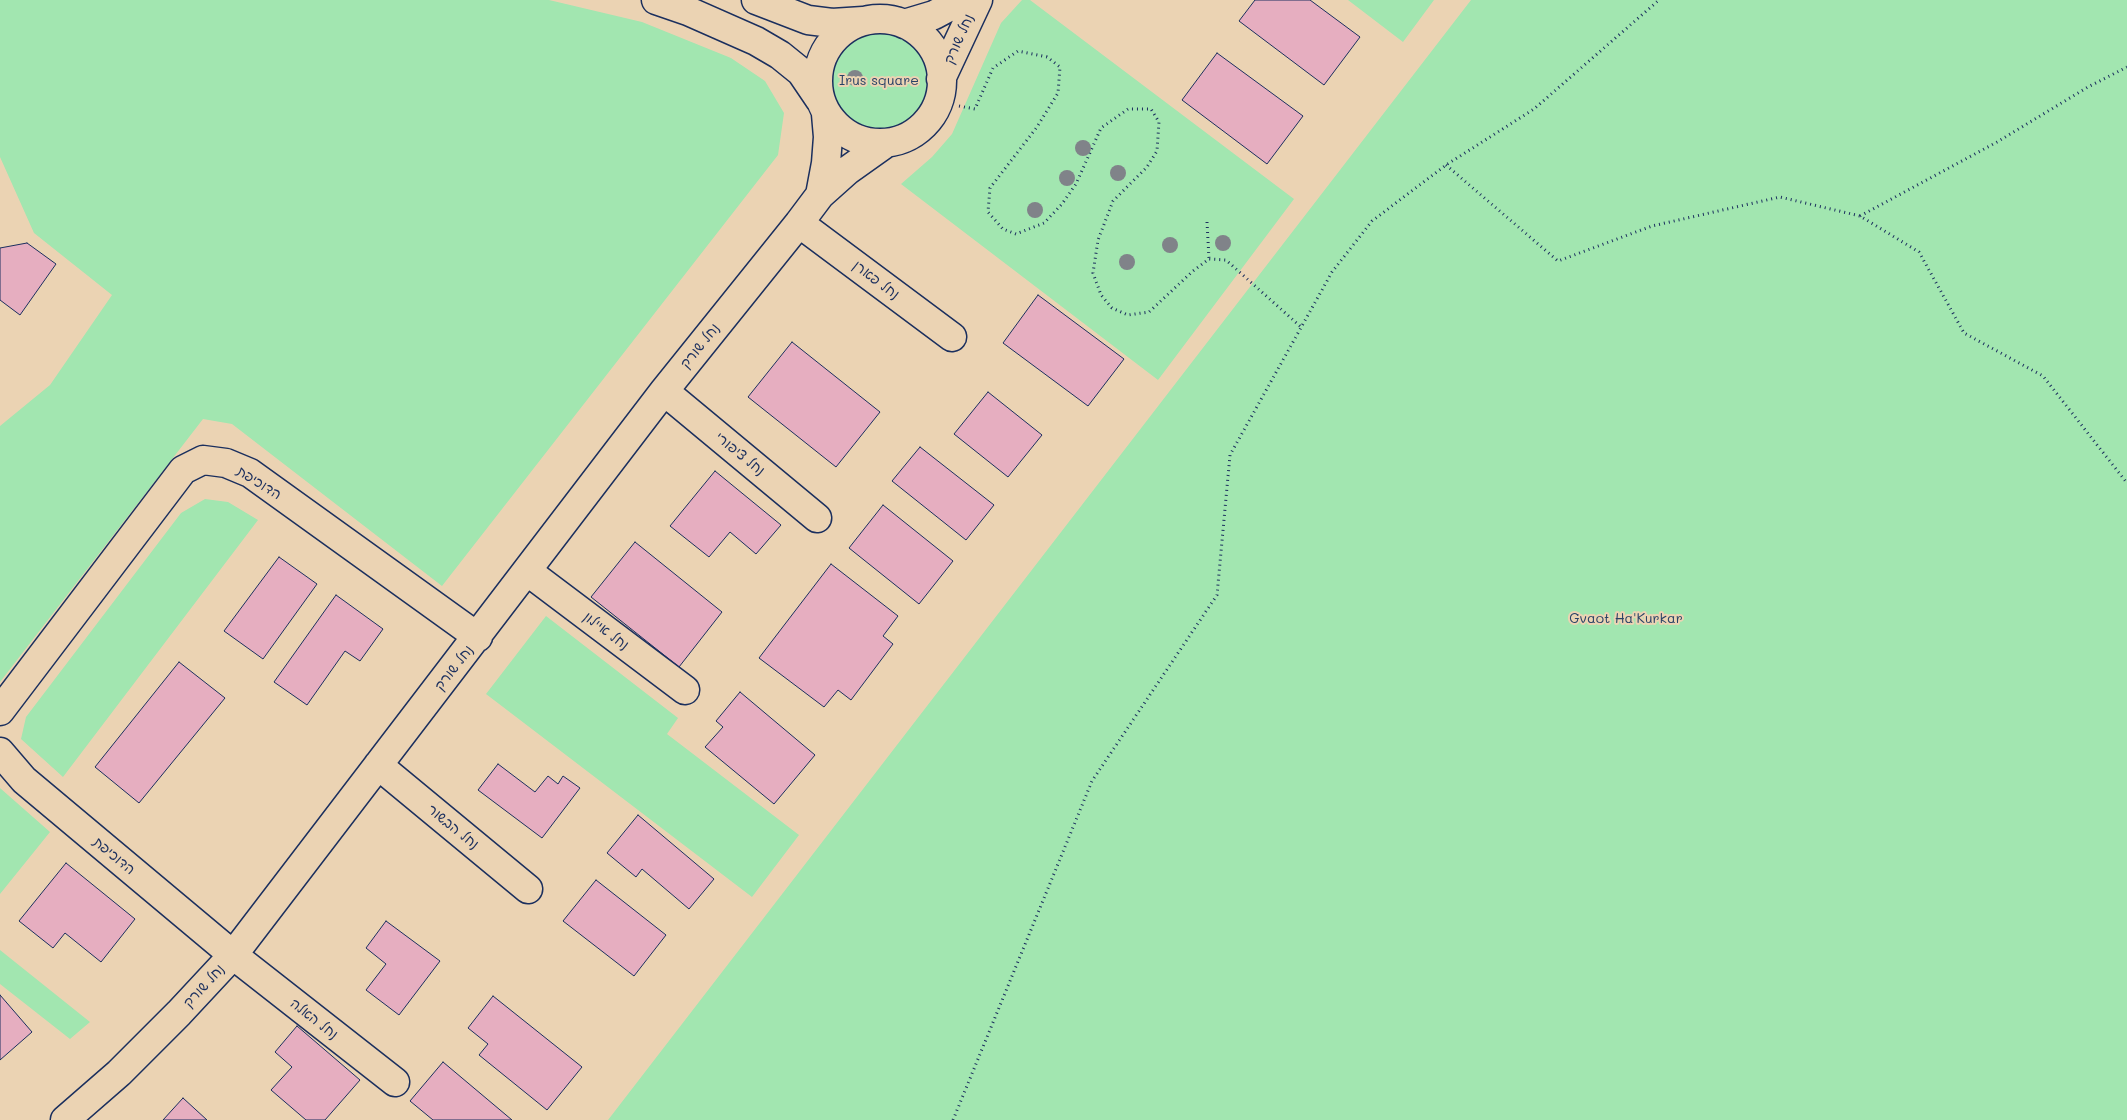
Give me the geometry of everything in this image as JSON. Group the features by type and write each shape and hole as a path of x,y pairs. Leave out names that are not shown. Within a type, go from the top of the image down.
{"street":[{"path":"656,0 688,11 756,41 780,55 801,72 823,107 846,134 866,142 886,143 906,138 923,126 935,110 941,70 934,51 921,35 904,24 884,19 832,23 808,20 756,0"},
{"name":"נחל שורק","path":"904,24 934,14 962,0"},
{"name":"נחל שורק","path":"939,91 978,0"},
{"path":"823,107 817,80 821,60 830,43 846,29 864,21"},
{"name":"נחל שורק","path":"820,195 826,163 828,137 823,107"},
{"name":"נחל שורק","path":"65,1120 119,1073 233,956 664,391 820,195 848,170 886,143"},
{"name":"נחל פארן","path":"799,223 952,337"},
{"name":"נחל ציפורי","path":"664,391 817,518"},
{"name":"הדוכיפת","path":"0,711 183,470 203,460 226,463 250,473 478,637"},
{"name":"נחל איילון","path":"527,571 685,690"},
{"name":"הדוכיפת","path":"0,752 24,780 233,956"},
{"name":"נחל הבשור","path":"378,765 528,889"},
{"name":"נחל האלה","path":"233,956 395,1082"}],"path":[{"path":"953,1120 1092,780 1217,596 1230,455 1332,272 1372,221 1446,165 1534,109 1659,0"},
{"path":"939,91 975,109 993,68 1018,51 1047,57 1060,66 1058,93 1037,127 990,188 988,212 1003,229 1016,234 1044,223 1062,204 1076,184 1101,128 1128,109 1151,109 1158,122 1157,151 1147,167 1113,201 1098,240 1094,273 1101,295 1112,308 1128,315 1149,312 1193,271 1209,259 1226,260 1301,327"},
{"path":"1860,216 1997,142 2088,87 2127,67"},
{"path":"1446,165 1558,261 1652,226 1780,198 1860,216 1919,252 1964,333 2043,376 2127,483"},
{"path":"1207,222 1209,259"}],"green space":[{"path":"0,0 549,0 642,22 731,58 765,81 784,113 778,155 442,586 232,424 203,419 0,682 0,426 50,385 112,295 34,233 0,157"},
{"path":"1022,0 1030,0 1294,199 1158,380 901,184 932,157 952,134 1001,23"},
{"path":"1348,0 1434,0 1403,42"},
{"name":"Gvaot Ha'Kurkar","path":"1471,0 2127,0 2127,1120 608,1120"},
{"name":"Irus square","path":"879,28 899,32 917,43 928,61 932,81 928,101 917,119 899,130 879,134 859,130 841,119 830,101 826,81 830,61 841,43 859,32"},
{"path":"205,499 228,502 258,520 63,777 21,739 26,717 181,513"},
{"path":"546,616 678,718 667,734 799,835 752,897 486,694"},
{"path":"0,788 50,832 0,894"},
{"path":"0,950 90,1022 70,1039 0,984"}],"building":[{"path":"1255,0 1310,0 1360,37 1324,85 1239,21"},
{"path":"1217,53 1303,116 1267,164 1182,100"},
{"path":"27,243 56,264 20,315 0,300 0,248"},
{"path":"1038,295 1124,359 1088,406 1003,343"},
{"path":"792,342 880,412 836,467 748,397"},
{"path":"988,392 1042,435 1008,477 954,434"},
{"path":"920,447 994,505 966,540 892,481"},
{"path":"715,471 781,525 756,554 730,532 709,557 670,526"},
{"path":"883,505 953,561 919,604 849,548"},
{"path":"635,542 722,612 679,667 591,597"},
{"path":"279,557 317,584 263,659 224,631"},
{"path":"831,564 898,616 883,636 893,644 851,700 838,690 824,707 759,658"},
{"path":"336,595 383,629 360,661 345,651 307,705 274,682"},
{"path":"179,662 225,698 139,803 95,767"},
{"path":"740,692 815,755 774,804 705,747 723,727 716,721"},
{"path":"498,764 535,792 548,776 558,784 563,776 580,788 542,838 478,790"},
{"path":"638,815 714,879 689,909 642,869 636,877 607,853"},
{"path":"66,863 135,919 101,962 65,933 53,948 19,921"},
{"path":"596,880 666,935 634,976 563,921"},
{"path":"386,921 440,961 399,1015 366,990 386,964 366,948"},
{"path":"0,995 32,1032 0,1060"},
{"path":"493,996 582,1067 547,1110 479,1055 488,1044 468,1028"},
{"path":"297,1026 360,1080 325,1120 306,1120 271,1090 292,1067 275,1052"},
{"path":"443,1062 512,1120 433,1120 410,1101"},
{"path":"183,1098 207,1120 163,1120"}]}
